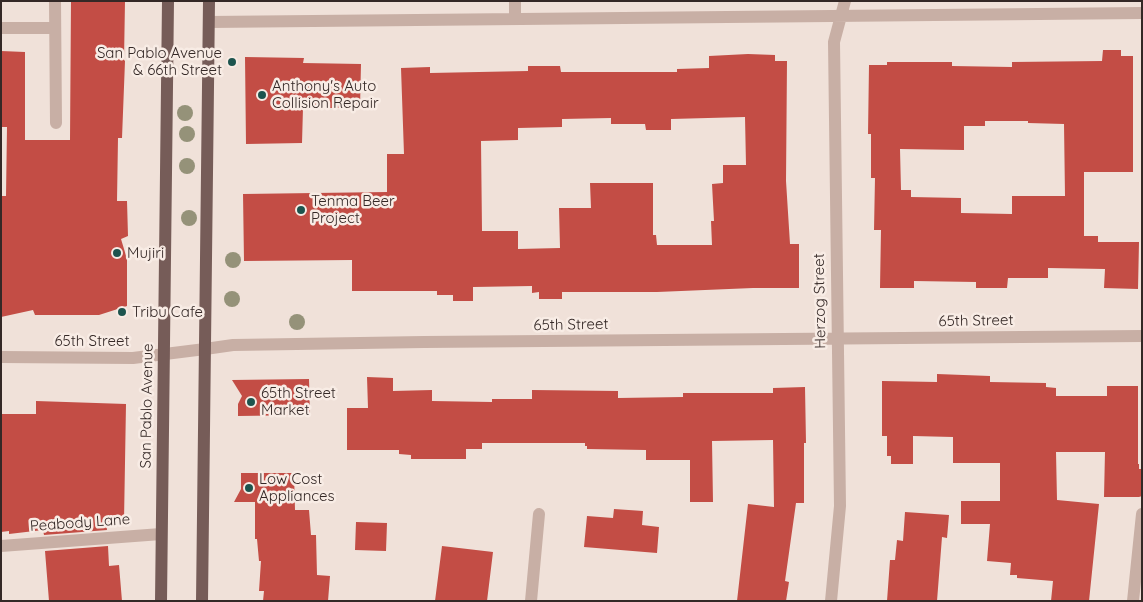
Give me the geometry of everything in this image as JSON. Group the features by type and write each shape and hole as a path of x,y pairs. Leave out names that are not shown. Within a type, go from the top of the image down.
{"main road":[{"name":"San Pablo Avenue","path":"161,601 168,1"},
{"path":"202,601 209,1"}],"street":[{"path":"55,1 56,123"},
{"path":"515,1 515,19"},
{"name":"Herzog Street","path":"831,601 840,506 834,42 845,1"},
{"path":"209,22 1142,13"},
{"path":"1,28 55,28"},
{"name":"65th Street","path":"1,357 133,358 233,345 1142,336"},
{"path":"531,601 539,514"},
{"path":"1133,601 1142,514"},
{"name":"Peabody Lane","path":"1,546 161,534"}],"building":[{"path":"71,1 125,1 122,138 118,138 117,201 127,201 128,236 121,239 127,259 127,306 99,315 35,315 33,310 1,317 1,196 6,196 7,127 1,127 1,51 25,52 25,140 70,140"},
{"path":"1103,50 1121,50 1121,56 1133,56 1133,172 1084,172 1084,236 1098,236 1098,242 1139,242 1138,289 1104,288 1105,269 1048,268 1048,278 1008,278 1007,288 976,288 976,282 914,281 914,288 880,288 881,230 874,230 875,178 871,178 871,134 868,134 869,65 887,65 887,62 952,62 952,66 1012,67 1012,62 1102,61","holes":["985,121 1028,121 1028,123 1064,124 1065,196 1012,196 1012,214 961,213 961,198 911,197 911,190 901,190 900,149 964,150 964,126 985,126"]},
{"path":"775,55 775,61 787,61 786,181 790,244 799,244 799,288 657,292 562,292 562,299 539,299 539,292 532,293 532,286 473,287 473,301 453,301 453,295 437,295 437,291 352,291 352,260 244,261 243,194 387,192 387,154 404,154 401,68 430,67 430,73 528,71 528,66 560,66 561,72 677,72 677,69 709,68 709,56","holes":["745,117 746,165 723,165 723,183 712,184 714,221 711,221 712,245 657,245 656,235 653,235 653,183 590,183 591,208 559,208 560,248 518,249 518,231 482,231 481,141 518,140 518,128 562,127 562,119 611,118 611,124 645,124 646,130 671,130 671,119"]},
{"path":"245,57 304,58 303,63 361,64 360,108 303,108 302,143 246,144"},
{"path":"937,374 990,376 990,382 1046,383 1046,387 1056,388 1056,396 1107,396 1107,386 1138,386 1138,464 1139,469 1142,469 1142,496 1104,497 1105,452 1056,452 1057,500 1099,504 1089,601 1051,601 1053,581 1017,578 1017,575 1010,575 1011,563 987,561 990,524 961,524 961,501 1000,501 1000,463 953,463 953,437 913,436 913,464 891,464 891,456 887,456 887,436 882,436 882,381 937,382"},
{"path":"367,377 393,378 393,391 432,390 432,401 492,402 492,399 532,399 532,390 618,391 618,398 683,397 683,393 773,393 773,388 805,387 804,503 796,503 785,581 789,582 786,601 737,601 748,504 774,507 773,440 712,441 713,502 690,502 690,460 646,460 646,450 587,449 585,443 482,443 482,449 466,449 466,459 411,459 411,455 399,454 399,450 347,450 347,408 368,408"},
{"path":"309,379 310,415 238,416 238,404 242,396 232,380"},
{"path":"36,401 126,404 124,521 106,523 107,530 44,535 43,530 9,534 9,531 1,532 1,414 36,414"},
{"path":"241,473 294,473 295,510 309,510 311,535 316,535 317,575 330,576 328,601 263,601 264,591 259,591 261,561 259,561 257,539 255,539 255,502 234,502 241,489"},
{"path":"614,509 643,511 642,525 659,527 657,553 584,547 587,516 613,518"},
{"path":"905,512 949,515 947,538 942,537 937,601 887,601 890,560 895,560 897,540 903,541"},
{"path":"356,522 387,523 386,551 355,550"},
{"path":"108,546 109,566 119,565 122,601 49,601 45,551"},
{"path":"442,546 493,552 487,601 435,601"}],"place":[{"name":"San Pablo Avenue & 66th Street","path":"232,62"},
{"name":"Anthony's Auto Collision Repair","path":"262,95"},
{"name":"Tenma Beer Project","path":"301,210"},
{"name":"Mujiri","path":"117,253"},
{"name":"Tribu Cafe","path":"122,312"},
{"name":"65th Street Market","path":"251,402"},
{"name":"Low Cost Appliances","path":"249,488"}]}
